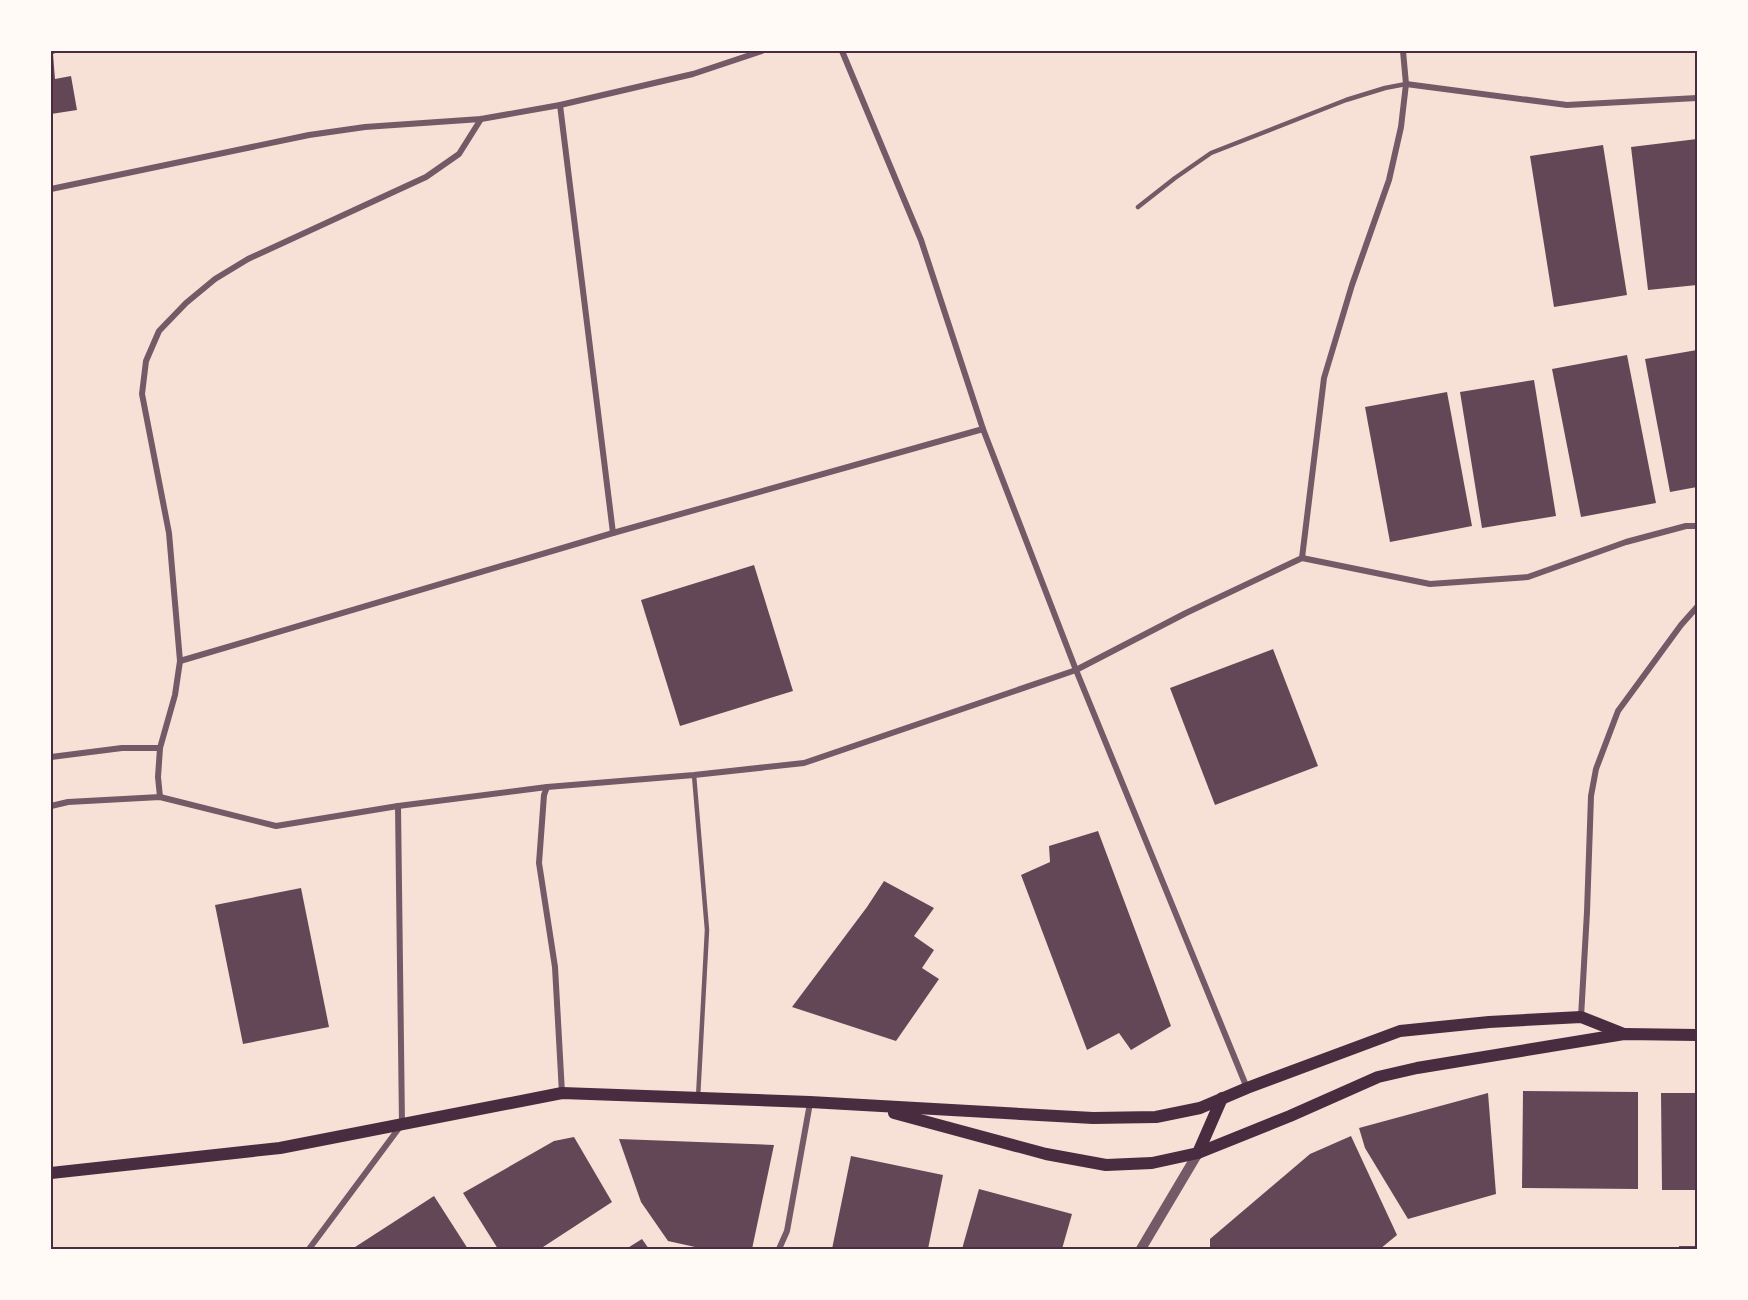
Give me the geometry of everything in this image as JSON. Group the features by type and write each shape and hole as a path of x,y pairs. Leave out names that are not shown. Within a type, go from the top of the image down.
{"main road":[{"path":"51,1173 280,1148 562,1093 810,1102 1093,1118 1156,1117 1200,1108 1247,1088 1400,1032 1489,1022 1581,1017 1624,1034"},
{"path":"870,1106 1047,1154 1106,1165 1152,1163 1198,1153 1378,1077 1416,1068 1624,1034 1697,1035"},
{"path":"1198,1153 1222,1098"}],"street":[{"path":"51,189 309,135 365,127 481,119 560,105 693,74 762,51"},
{"path":"842,51 921,240 983,429 1076,670 1247,1088"},
{"path":"1302,558 1324,378 1352,285 1389,180 1401,127 1406,84 1403,51"},
{"path":"1406,84 1567,105 1697,98"},
{"path":"560,105 613,532"},
{"path":"160,796 158,777 160,748 175,695 180,661 169,533 142,394 146,361 159,331 186,303 215,279 248,259 426,177 459,154 481,119"},
{"path":"180,661 613,532 983,429"},
{"path":"51,806 68,802 160,796 276,826 398,806 547,787 804,763 1076,670 1186,613 1302,558 1430,584 1528,577 1626,543 1686,526 1697,526"},
{"path":"1581,1017 1591,796 1596,769 1618,711 1681,625 1697,607"},
{"path":"51,757 122,748 160,748"},
{"path":"547,787 544,795 538,863 555,967 562,1093"},
{"path":"309,1249 402,1124 398,806"},
{"path":"779,1249 787,1231 810,1102"},
{"path":"1141,1249 1198,1153"}],"lane":[{"path":"1138,207 1211,153 1346,100 1406,84"},
{"path":"694,775 707,930 698,1098"}],"building":[{"path":"51,51 60,51 53,54 55,79 71,76 77,110 51,114"},
{"path":"1697,139 1697,285 1648,290 1631,147"},
{"path":"1603,145 1627,295 1554,307 1530,156"},
{"path":"1697,350 1697,487 1670,492 1645,359"},
{"path":"1627,355 1656,503 1581,517 1552,369"},
{"path":"1534,380 1556,516 1482,528 1460,392"},
{"path":"1447,392 1472,526 1390,542 1365,407"},
{"path":"754,565 793,691 680,726 641,600"},
{"path":"1273,649 1318,766 1215,805 1170,688"},
{"path":"1098,831 1171,1026 1131,1050 1119,1033 1087,1050 1021,875 1050,862 1049,846"},
{"path":"884,881 934,908 914,936 934,950 922,968 939,979 896,1041 792,1007"},
{"path":"301,888 329,1027 243,1044 215,905"},
{"path":"1523,1091 1638,1092 1638,1189 1522,1188"},
{"path":"1488,1093 1496,1194 1408,1219 1365,1148 1359,1128"},
{"path":"1661,1093 1697,1093 1697,1190 1662,1190"},
{"path":"1351,1136 1397,1235 1380,1249 1210,1249 1210,1239 1310,1154"},
{"path":"574,1137 612,1202 540,1249 498,1249 463,1193 554,1141"},
{"path":"619,1139 774,1145 752,1249 704,1249 668,1241 641,1202"},
{"path":"851,1156 943,1175 928,1249 832,1249"},
{"path":"979,1189 1072,1214 1062,1249 962,1249"},
{"path":"434,1196 468,1249 352,1249"},
{"path":"642,1239 649,1249 626,1249"},
{"path":"1679,1246 1697,1246 1697,1249 1679,1249"}]}
